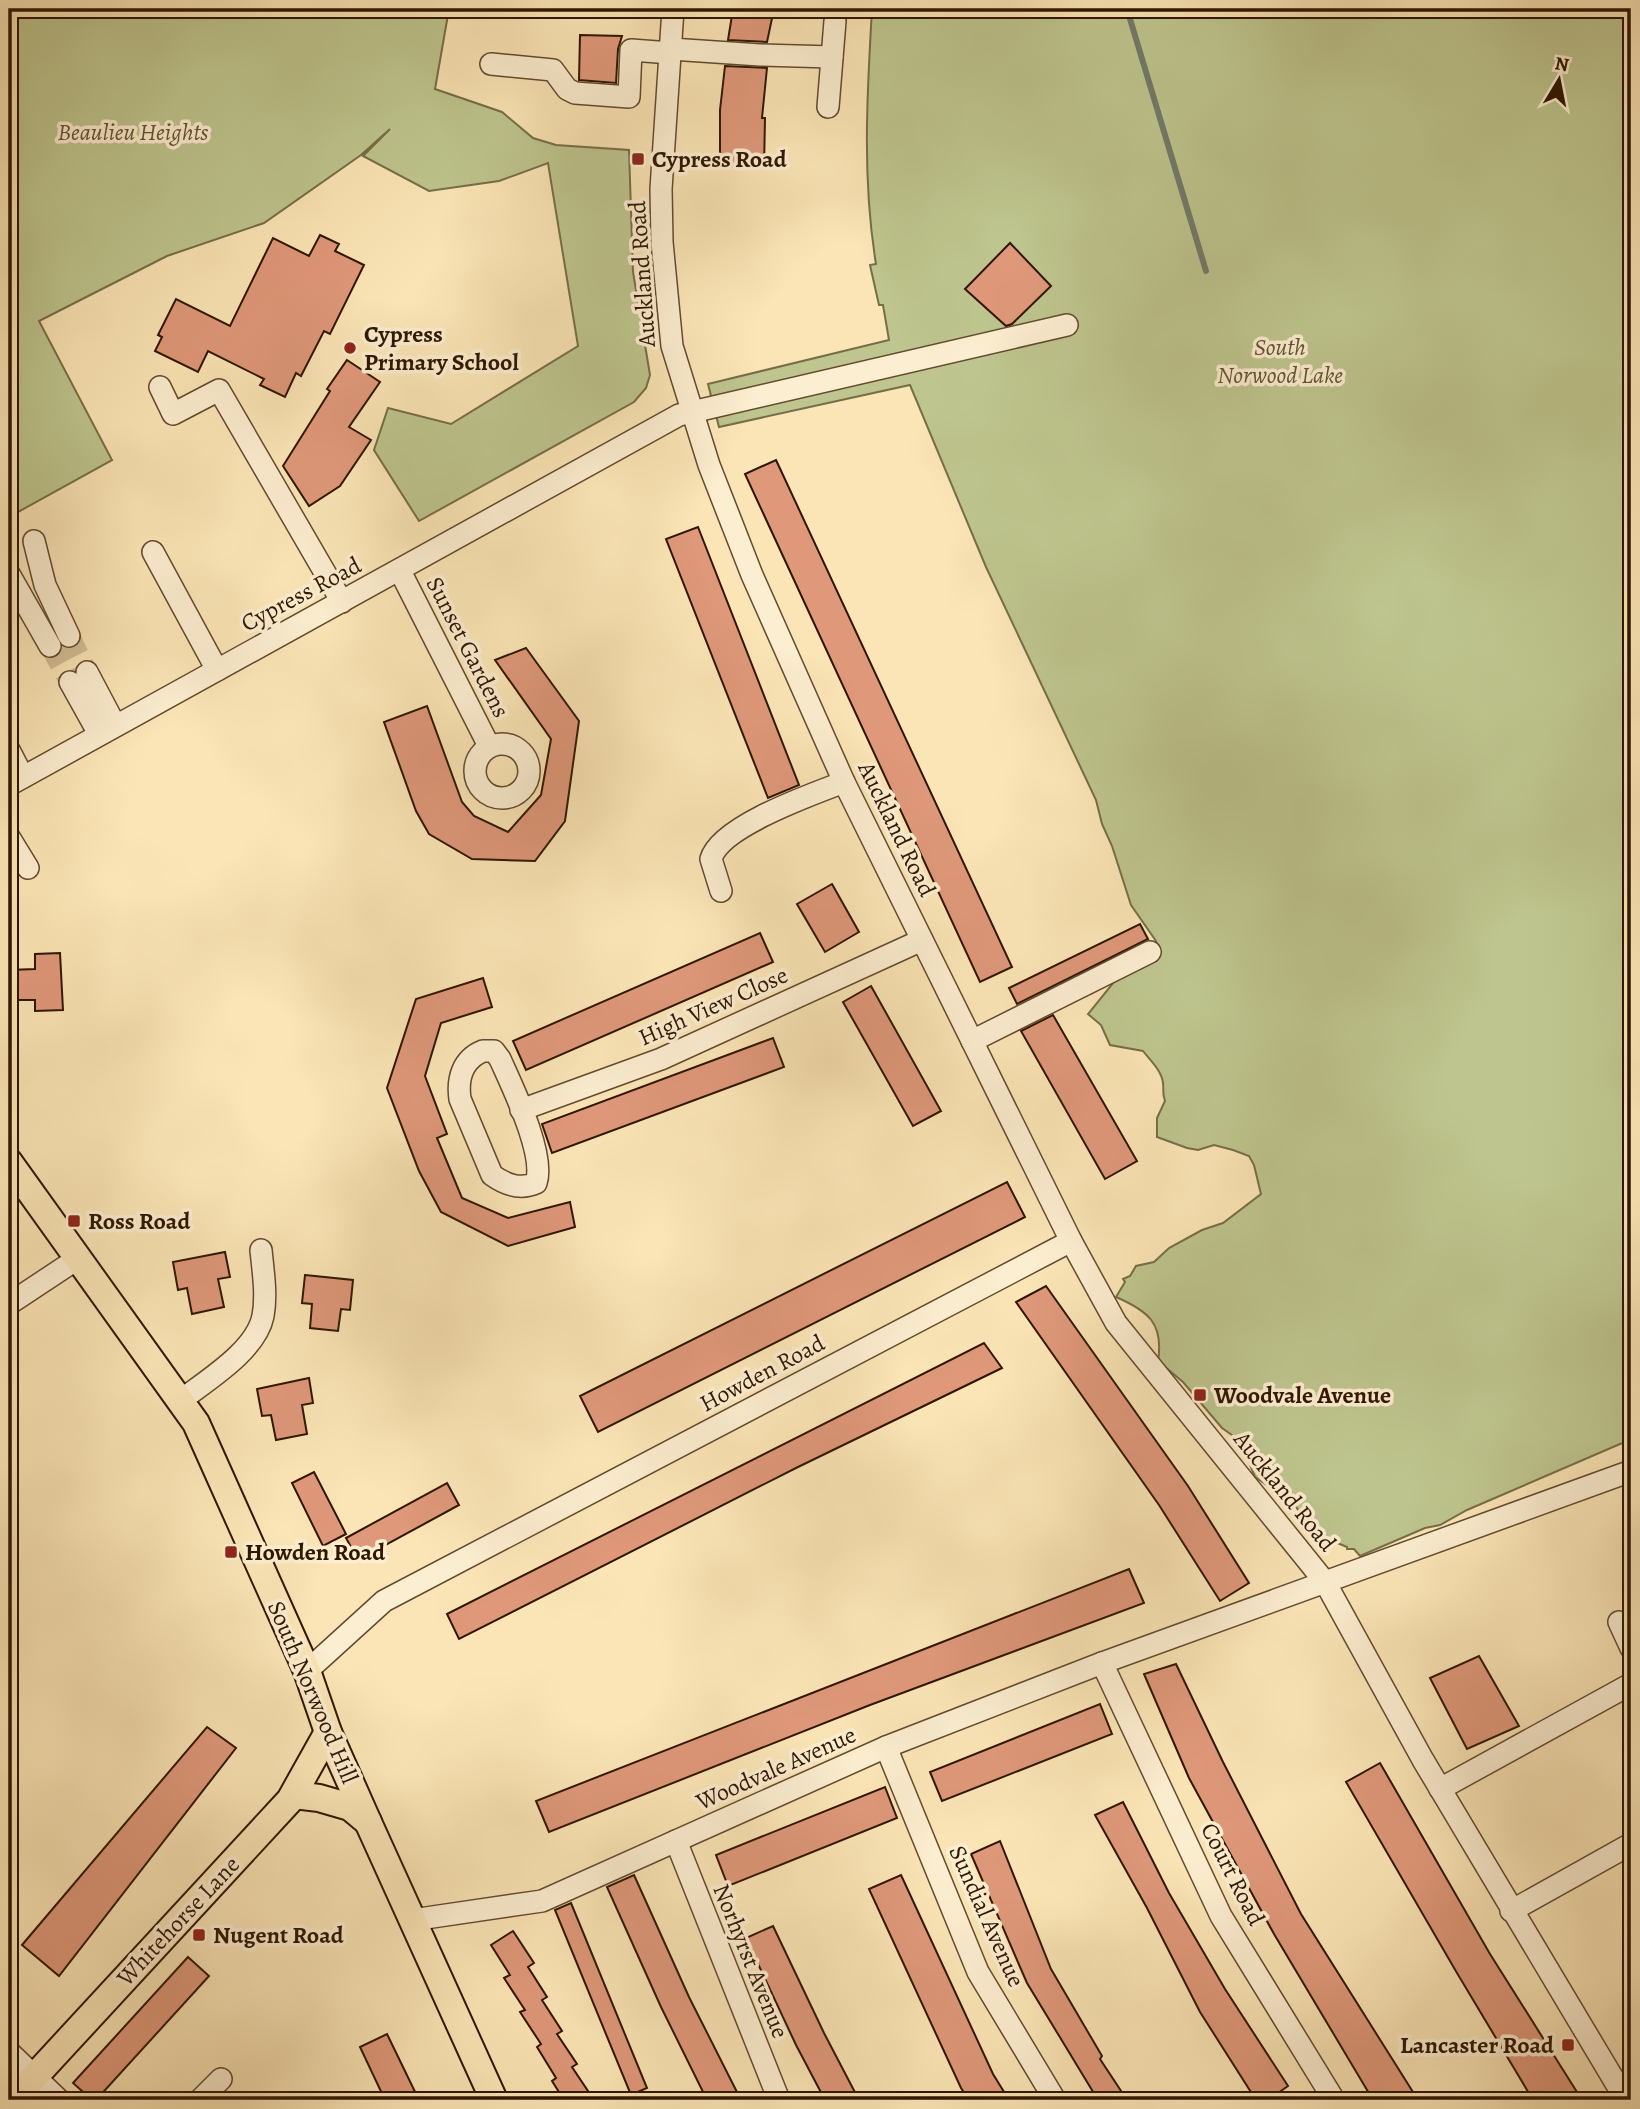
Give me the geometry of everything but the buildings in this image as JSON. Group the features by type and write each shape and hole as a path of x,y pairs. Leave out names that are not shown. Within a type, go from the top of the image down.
{"main road":[{"name":"South Norwood Hill","path":"9,1162 196,1423 307,1671 328,1732 494,2100"},
{"name":"Whitehorse Lane","path":"13,2100 294,1795 328,1732"},
{"path":"294,1795 319,1798 350,1807 368,1822"}],"street":[{"name":"Auckland Road","path":"673,9 661,189 662,242 672,346 709,465 752,575 844,782 1071,1241 1116,1322 1325,1582"},
{"path":"828,107 835,21"},
{"path":"491,64 553,70 567,89 575,93 629,97 631,50 832,57"},
{"name":"Cypress Road","path":"16,781 679,415 1067,325"},
{"path":"160,387 173,414 219,390 342,602"},
{"path":"34,541 45,584 69,636"},
{"path":"153,552 217,670"},
{"name":"Sunset Gardens","path":"400,571 489,746"},
{"path":"9,574 50,646"},
{"path":"78,677 107,730"},
{"path":"9,750 16,781"},
{"path":"721,891 711,859 716,848 733,832 844,782"},
{"path":"9,837 28,868"},
{"name":"High View Close","path":"521,1110 661,1059 922,940"},
{"path":"972,1041 1150,952"},
{"path":"483,1051 494,1051 500,1059 521,1110 538,1160 539,1174 536,1183 528,1186 502,1182 492,1175 486,1165 460,1099 458,1087 471,1056 483,1051"},
{"name":"Howden Road","path":"307,1671 384,1601 1071,1241"},
{"path":"180,1401 244,1350 259,1330 264,1297 261,1250"},
{"path":"9,1304 77,1259"},
{"name":"Woodvale Avenue","path":"412,1920 542,1900 886,1747 1102,1663 1631,1471"},
{"path":"1325,1582 1440,1789 1626,2100"},
{"path":"1619,1622 1631,1648"},
{"name":"Court Road","path":"1102,1663 1221,1916 1334,2100"},
{"path":"1440,1789 1631,1684"},
{"name":"Sundial Avenue","path":"886,1747 978,1972 1055,2100"},
{"name":"Norhyrst Avenue","path":"676,1841 779,2100"},
{"path":"1511,1911 1631,1844"},
{"path":"9,2052 59,2100"},
{"path":"201,2100 222,2079"}],"green space":[{"name":"Beaulieu Heights","path":"9,9 449,9 435,89 502,112 533,138 556,145 629,150 633,272 650,375 646,388 634,402 419,521 374,450 388,408 451,424 578,346 548,163 499,181 429,191 363,156 390,129 361,155 264,223 167,256 39,321 112,460 9,517"},
{"name":"South Norwood Lake","path":"872,9 1631,9 1631,1441 1467,1510 1440,1525 1425,1528 1360,1556 1354,1549 1347,1549 1318,1535 1305,1522 1294,1503 1255,1477 1249,1454 1236,1438 1222,1428 1183,1382 1158,1361 1158,1337 1151,1320 1145,1313 1116,1297 1125,1282 1123,1279 1130,1276 1136,1266 1154,1262 1169,1248 1202,1230 1223,1223 1261,1194 1249,1156 1214,1145 1198,1150 1187,1148 1157,1137 1157,1118 1165,1101 1158,1070 1143,1051 1110,1045 1101,1025 1088,1014 1114,982 1127,959 1155,954 1156,941 1131,905 1096,800 986,567 910,385 719,427 708,384 889,340 883,305 879,305 870,265 876,264 867,168"}],"waterway":[{"path":"1127,9 1206,271"}],"tunnel":[{"path":"69,636 87,672"},
{"path":"50,646 70,682"}],"place":[{"name":"Cypress Road","path":"638,159"},
{"name":"Cypress Primary School","path":"350,348"},
{"name":"Ross Road","path":"74,1221"},
{"name":"Woodvale Avenue","path":"1200,1395"},
{"name":"Howden Road","path":"231,1552"},
{"name":"Nugent Road","path":"199,1935"},
{"name":"Lancaster Road","path":"1568,2045"}]}
